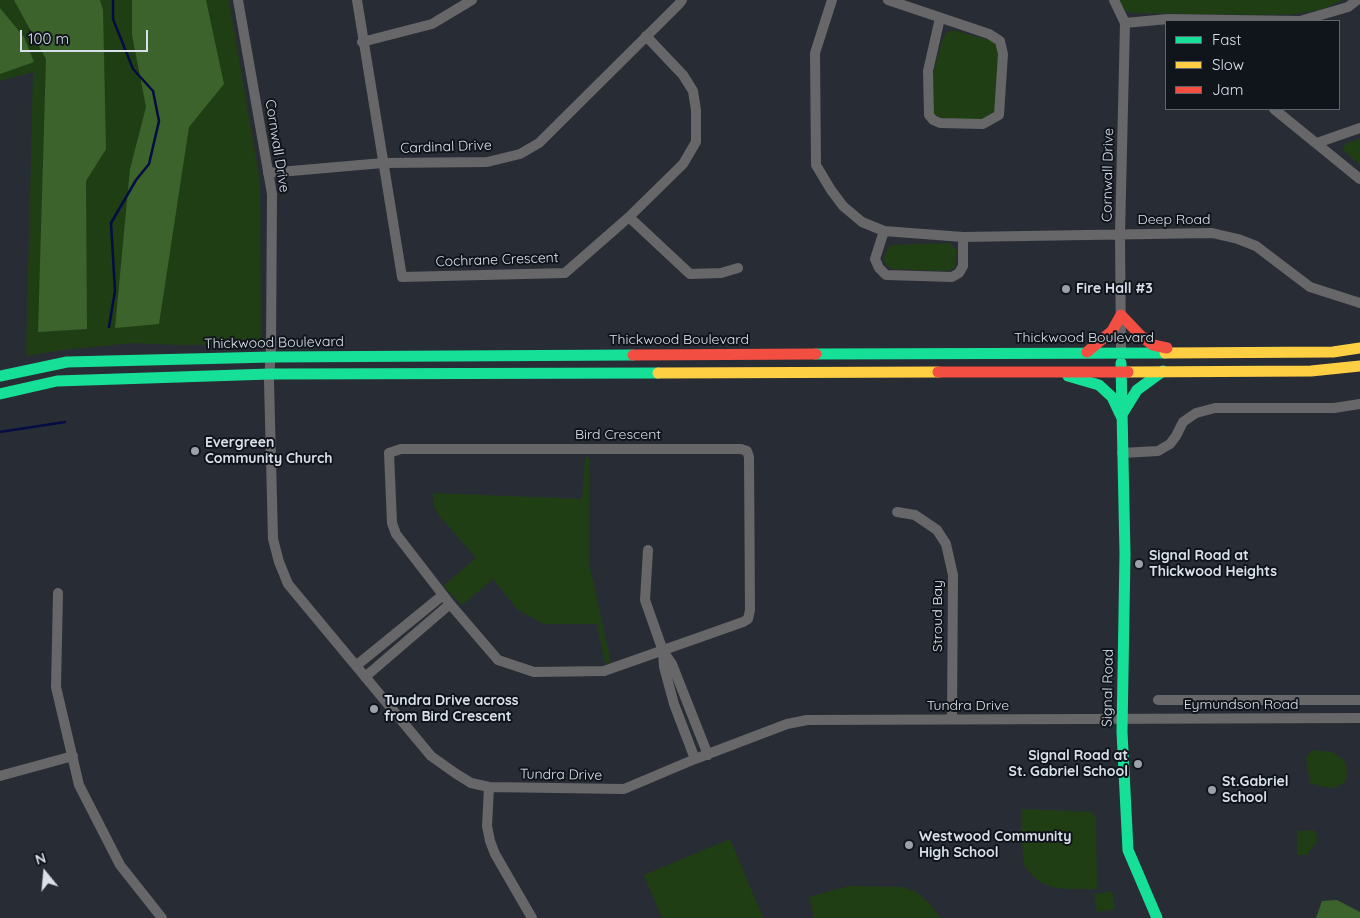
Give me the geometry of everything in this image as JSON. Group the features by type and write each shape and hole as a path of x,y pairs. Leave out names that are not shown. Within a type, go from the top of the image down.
{"main road":[{"path":"1087,352 1112,332 1121,315 1141,336 1153,345 1182,352"},
{"name":"Thickwood Boulevard","path":"0,376 67,362 271,357 1333,352 1360,348"},
{"name":"Signal Road","path":"1121,353 1125,554 1123,719 1128,850 1156,918"},
{"path":"0,394 57,381 270,374 1311,371 1360,366"},
{"path":"1051,372 1099,385 1112,397 1121,417"},
{"path":"1121,417 1137,390 1163,372"}],"street":[{"name":"Cornwall Drive","path":"238,0 272,194 270,374"},
{"name":"Cochrane Crescent","path":"356,0 402,277 565,273 629,216 683,164 696,142 696,110 693,91 683,76 646,36"},
{"path":"362,42 432,24 472,0"},
{"name":"Cardinal Drive","path":"268,173 383,163 487,162 520,154 540,143 682,0"},
{"name":"Deep Road","path":"832,0 815,53 816,165 843,206 862,222 884,230 963,237 1212,233 1238,239 1256,246 1310,287 1360,303"},
{"path":"888,0 989,34 1000,41 1003,54 999,116 984,124 940,124 929,115 928,71 940,18"},
{"name":"Cornwall Drive","path":"1114,0 1125,23 1120,234 1121,353"},
{"path":"1303,20 1348,7 1357,0"},
{"path":"1125,23 1168,19 1244,20"},
{"path":"1275,110 1360,179"},
{"path":"1317,143 1360,128"},
{"path":"629,216 690,274 721,273 738,268"},
{"path":"884,230 875,259 879,268 886,275 952,277 959,273 963,266 963,237"},
{"name":"Tundra Drive","path":"270,374 273,539 279,562 288,584 431,756 454,774 471,783 489,787 624,789 787,724 807,720 1123,719"},
{"path":"1122,453 1158,451 1170,444 1183,422 1196,413 1215,408 1334,408 1360,404"},
{"name":"Bird Crescent","path":"401,448 740,448 747,451 749,457 750,610 748,619 663,651 604,671 534,672 498,660 450,604 396,534 392,522 389,453 401,448"},
{"name":"Stroud Bay","path":"897,512 915,514 937,530 946,544 953,575 952,719"},
{"path":"648,550 645,600 663,651 672,664 708,755"},
{"path":"58,592 56,687 79,786 120,865 162,918"},
{"path":"356,665 443,595"},
{"path":"366,677 450,604"},
{"path":"400,629 409,640"},
{"path":"663,651 664,667 674,704 696,759"},
{"path":"674,704 685,699"},
{"path":"1158,700 1360,700"},
{"path":"1216,700 1216,718"},
{"name":"Eymundson Road","path":"1123,719 1360,718"},
{"path":"0,776 72,756"},
{"path":"489,787 487,826 490,842 532,918"}],"green space":[{"path":"0,0 229,0 260,181 261,345 133,343 62,350 26,356 33,72 0,81"},
{"path":"14,0 100,0 103,10 106,149 86,181 87,329 38,332 46,59"},
{"path":"132,0 206,0 224,84 189,127 159,324 115,328 130,169 146,107 132,35"},
{"path":"1119,0 1343,0 1320,10 1297,14 1263,15 1131,13 1124,10"},
{"path":"0,8 24,37 34,62 0,74"},
{"path":"953,30 993,41 999,47 995,113 985,120 941,118 934,114 933,74 942,41 946,33"},
{"path":"1360,139 1360,165 1342,149 1347,143"},
{"path":"949,243 957,251 954,268 948,271 892,269 886,265 883,259 890,245"},
{"path":"585,457 589,458 589,563 611,663 605,663 597,624 544,624 518,610 493,579 462,605 443,586 476,558 439,515 434,506 433,493 582,499"},
{"path":"1312,750 1332,752 1344,760 1347,770 1346,781 1334,788 1310,783 1306,758"},
{"path":"1022,809 1092,812 1096,818 1097,889 1053,887 1041,883 1032,875 1024,865 1021,830"},
{"path":"1313,830 1316,833 1317,841 1307,855 1297,855 1297,831"},
{"path":"730,839 763,918 662,918 644,875"},
{"path":"849,886 902,887 916,892 929,903 941,918 814,918 809,897"},
{"path":"1112,891 1115,909 1097,912 1094,894"},
{"path":"1337,900 1360,912 1360,918 1316,918 1322,901"}],"waterway":[{"path":"109,327 115,291 111,223 136,180 149,164 159,121 153,91 133,69 113,19 113,0"},
{"path":"0,432 65,422"}],"traffic: fast":[{"path":"816,354 1165,353"},
{"path":"0,376 67,362 271,357 633,355"},
{"path":"1121,363 1125,554 1122,732 1128,850 1157,918"},
{"path":"1121,416 1137,390 1163,371"},
{"path":"0,394 57,381 270,374 658,373"},
{"path":"1068,376 1099,385 1112,397 1120,414"}],"traffic: slow":[{"path":"1165,353 1333,352 1360,348"},
{"path":"1128,372 1311,371 1360,366"},
{"path":"658,373 938,372"}],"traffic: jam":[{"path":"1087,352 1112,331 1121,315 1141,336 1153,345 1167,348"},
{"path":"633,355 816,354"},
{"path":"938,372 1128,372"}],"place":[{"name":"Fire Hall #3","path":"1066,289"},
{"name":"Evergreen Community Church","path":"195,451"},
{"name":"Signal Road at Thickwood Heights","path":"1139,564"},
{"name":"Tundra Drive across from Bird Crescent","path":"374,709"},
{"name":"Signal Road at St. Gabriel School","path":"1138,764"},
{"name":"St.Gabriel School","path":"1212,790"},
{"name":"Westwood Community High School","path":"909,845"}]}
